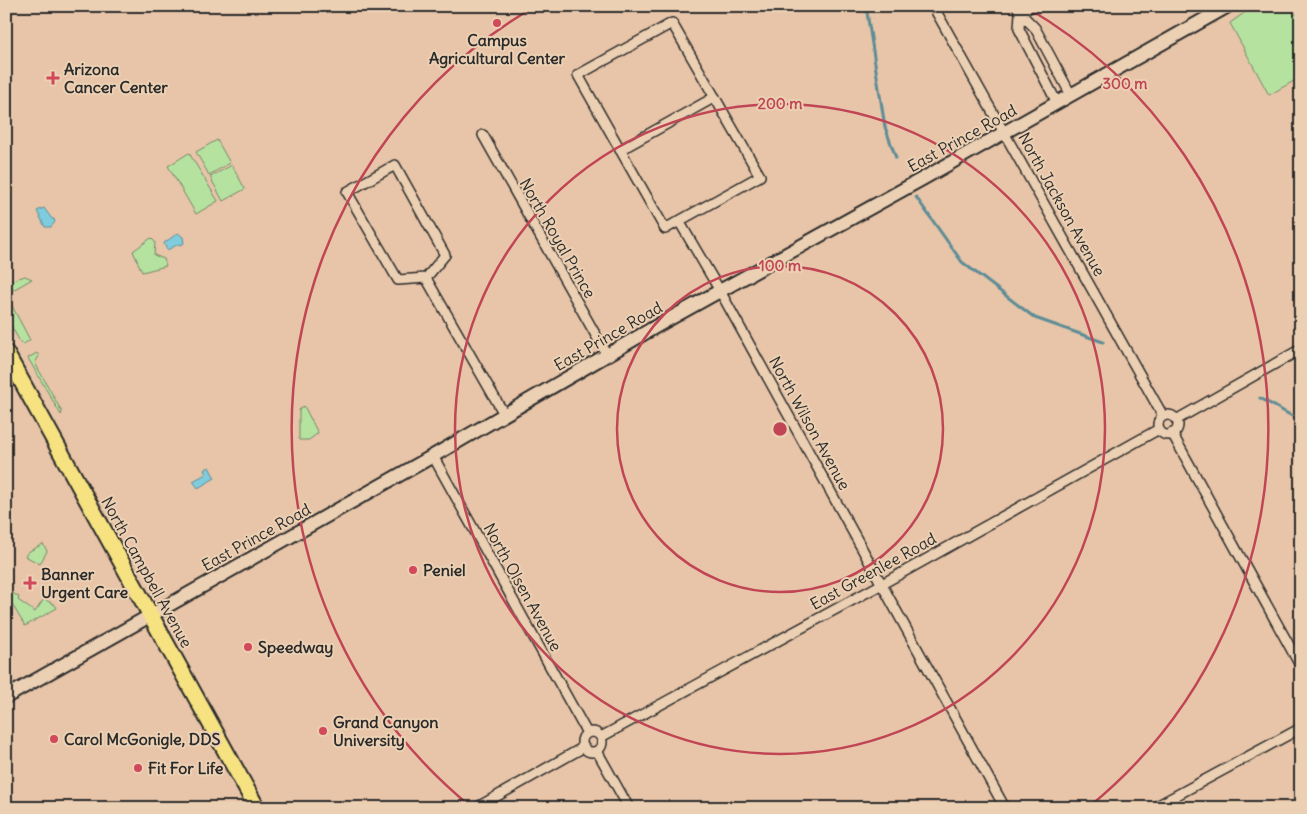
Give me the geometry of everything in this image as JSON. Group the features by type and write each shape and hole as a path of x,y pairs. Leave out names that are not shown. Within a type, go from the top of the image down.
{"main road":[{"name":"East Prince Road","path":"6,697 433,456 720,291 1228,6"},
{"name":"North Campbell Avenue","path":"6,353 257,808"}],"street":[{"name":"North Jackson Avenue","path":"933,6 1163,416"},
{"path":"1018,10 1032,6"},
{"path":"1018,10 1035,28 1071,95"},
{"path":"1018,10 1019,29 1057,103"},
{"path":"672,23 715,97 760,176 665,229 578,75 672,23"},
{"path":"620,150 715,97"},
{"name":"North Royal Prince","path":"483,135 607,355"},
{"path":"395,165 445,255 426,278 398,280 347,192 395,165"},
{"name":"North Wilson Avenue","path":"679,221 720,291 1006,808"},
{"path":"426,278 504,414"},
{"path":"1176,420 1301,349"},
{"path":"1169,415 1176,420 1178,426 1172,433 1167,434 1159,429 1159,421 1163,416 1169,415"},
{"name":"East Greenlee Road","path":"601,737 882,584 1159,429"},
{"path":"1172,433 1301,667"},
{"name":"North Olsen Avenue","path":"433,456 587,733"},
{"path":"1153,808 1301,728"},
{"path":"593,732 601,737 602,743 599,749 591,752 584,747 582,741 587,733 593,732"},
{"path":"476,808 584,747"},
{"path":"596,750 629,808"}],"green space":[{"path":"1254,6 1288,6 1301,19 1301,77 1269,95 1230,23"},
{"path":"217,140 230,163 209,175 196,152"},
{"path":"189,153 218,201 196,214 168,166"},
{"path":"232,165 245,189 223,201 210,177"},
{"path":"151,238 155,242 154,255 164,259 166,266 142,272 133,251"},
{"path":"25,276 32,279 6,294 6,281"},
{"path":"11,304 30,340 22,345 6,317 6,307"},
{"path":"37,353 39,356 35,363 62,412 61,415 28,358"},
{"path":"304,406 318,433 309,440 299,440 299,410"},
{"path":"43,544 47,551 40,564 25,556 28,552"},
{"path":"6,589 19,597 18,600 35,612 44,599 57,608 25,626 6,594"}],"water":[{"path":"44,208 54,219 55,222 51,227 45,227 37,211"},
{"path":"178,233 183,237 184,243 167,250 164,243"},
{"path":"209,467 215,478 198,488 193,481 206,474 204,470"}],"waterway":[{"path":"866,6 885,127 896,158"},
{"path":"916,197 962,262 1035,318 1103,342"},
{"path":"1260,398 1301,421"}],"place":[{"name":"Campus Agricultural Center","path":"497,23"},
{"name":"Arizona Cancer Center","path":"53,78"},
{"name":"Peniel","path":"413,570"},
{"name":"Banner Urgent Care","path":"30,583"},
{"name":"Speedway","path":"248,647"},
{"name":"Grand Canyon University","path":"323,731"},
{"name":"Carol McGonigle, DDS","path":"54,739"},
{"name":"Fit For Life","path":"138,768"}]}
